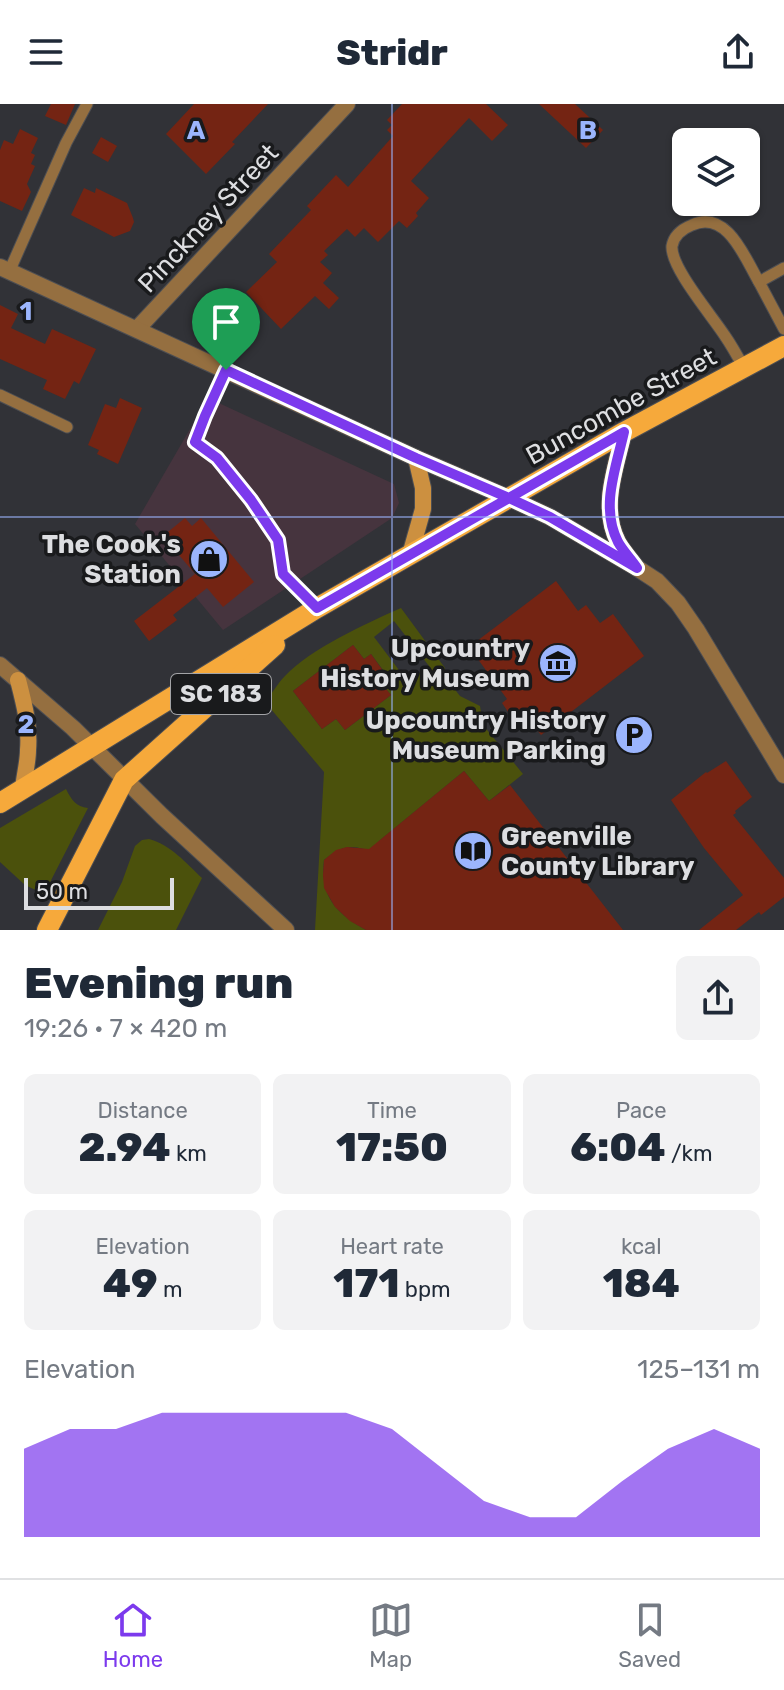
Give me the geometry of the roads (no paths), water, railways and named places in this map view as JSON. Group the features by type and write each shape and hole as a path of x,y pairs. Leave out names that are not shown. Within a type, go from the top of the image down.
{"main road":[{"name":"Buncombe Street","path":"0,803 317,608 624,432 784,346"},
{"path":"624,432 609,494 610,521 619,543 637,568"},
{"path":"410,555 423,509 423,488 416,458"},
{"name":"Buncombe Street","path":"124,780 317,608"},
{"path":"18,680 29,736 23,789"},
{"name":"SC 183","path":"47,930 124,780"}],"street":[{"name":"Pinckney Street","path":"137,329 347,104"},
{"path":"5,270 550,517 637,568 657,581 678,603 784,775"},
{"path":"0,665 73,728 124,780 286,930"}],"lane":[{"path":"5,270 87,104"},
{"path":"744,368 676,264 672,247 679,231 696,223 716,223 732,234 784,329"},
{"path":"759,282 784,268"},
{"path":"226,370 195,442 217,458 251,500 278,540 283,574 317,608"},
{"path":"0,395 67,427"}],"place":[{"name":"The Cook's Station","path":"209,559"},
{"name":"Upcountry History Museum","path":"558,663"},
{"name":"Upcountry History Museum Parking","path":"634,735"},
{"name":"Greenville County Library","path":"473,851"}]}
